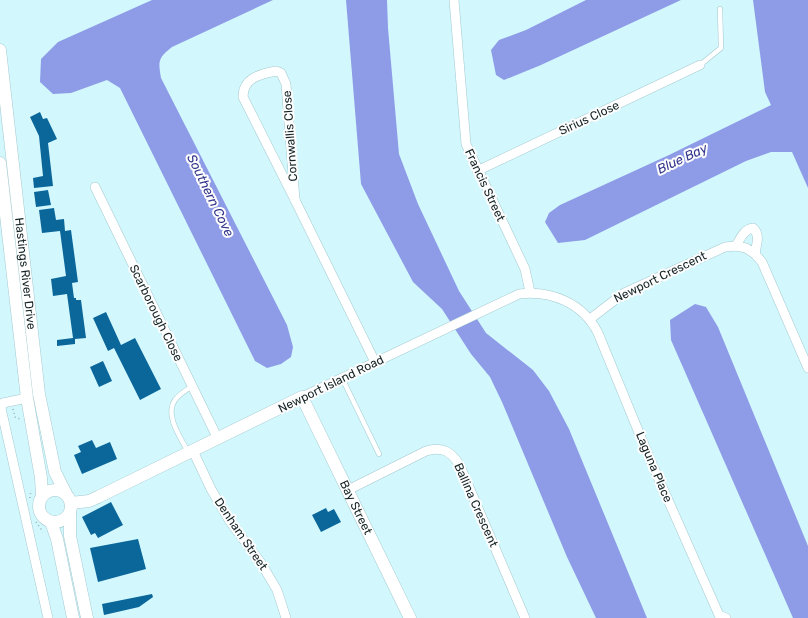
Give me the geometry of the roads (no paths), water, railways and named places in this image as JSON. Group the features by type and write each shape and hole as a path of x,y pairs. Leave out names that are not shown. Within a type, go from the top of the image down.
{"main road":[{"name":"Hastings River Drive","path":"0,50 40,400 55,472 69,503 70,536 87,618"},
{"name":"Hastings River Drive","path":"0,163 5,242 27,398 41,478 42,496"},
{"name":"Newport Island Road","path":"69,503 89,501 98,497 302,397"},
{"name":"Bay Street","path":"302,397 410,618"},
{"path":"56,490 69,503 62,521 51,522 46,520 39,512 39,501 42,496 46,492 56,490"},
{"path":"51,522 57,539 73,618"}],"street":[{"name":"Francis Street","path":"454,0 465,137 468,151 525,269 530,292"},
{"name":"Sirius Close","path":"477,171 700,65"},
{"name":"Cornwallis Close","path":"295,200 286,84 281,73 276,71 250,80 246,84 244,97 375,362"},
{"name":"Scarborough Close","path":"94,187 218,439"},
{"path":"755,254 758,237 757,232 753,228 749,228 744,232 736,246 746,248 755,254 762,262 808,368"},
{"path":"5,242 22,239"},
{"name":"Newport Crescent","path":"590,319 624,293 716,250 736,246"},
{"name":"Newport Island Road","path":"302,397 478,312 519,294 530,292 557,297 569,302 590,319"},
{"name":"Laguna Place","path":"590,319 598,332 649,457 721,617"},
{"path":"27,398 1,403 1,408 4,436 48,618"},
{"name":"Ballina Crescent","path":"348,490 426,451 439,448 450,452 460,466 525,618"},
{"name":"Denham Street","path":"191,452 229,520 261,562 277,590 286,618"}],"lane":[{"path":"700,65 721,48 720,9"},
{"path":"342,378 379,454"},
{"path":"191,452 173,420 171,410 176,398 192,386"}],"water":[{"name":"Southern Cove","path":"152,0 273,0 172,47 160,60 159,68 161,78 287,325 293,347 291,357 281,364 267,368 255,361 120,88 107,80 71,93 53,94 40,82 41,59 58,42"},
{"path":"346,0 387,0 399,154 418,204 459,291 486,333 533,370 549,391 569,429 647,618 596,618 567,557 502,402 490,377 471,354 442,309 413,282 361,184"},
{"path":"586,0 681,0 541,65 504,80 496,75 491,50 499,40 526,30"},
{"name":"Blue Bay","path":"753,0 808,0 808,188 792,152 771,152 746,161 585,240 558,243 545,222 549,213 560,205 669,155 771,105 765,92"},
{"path":"695,304 706,307 718,327 808,546 808,618 793,618 671,340 670,320"}]}
